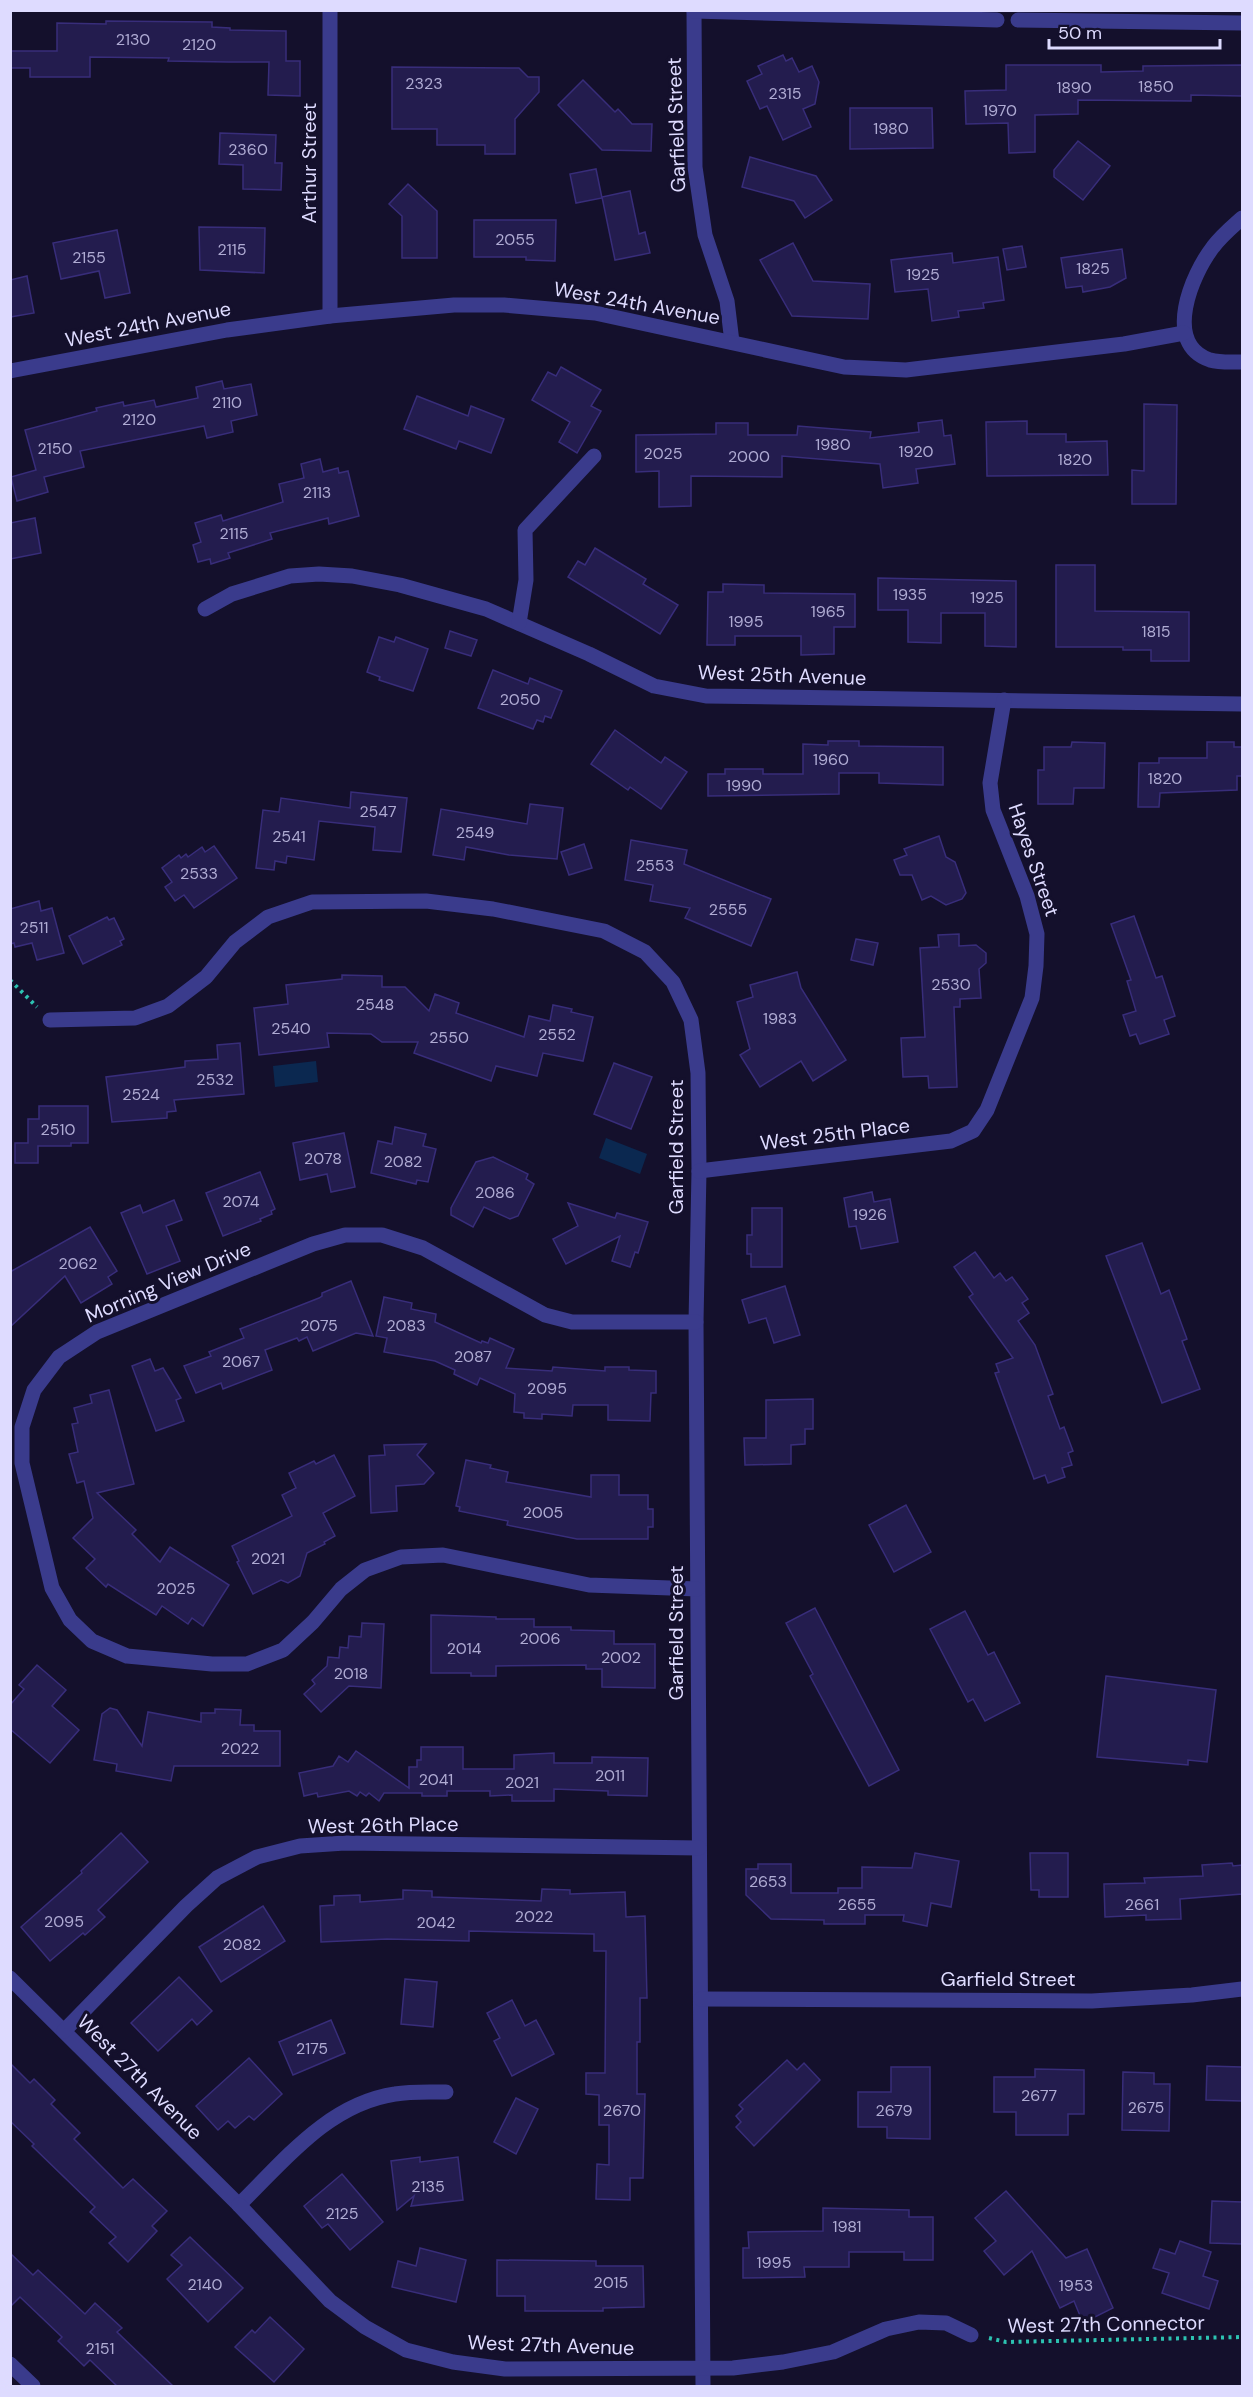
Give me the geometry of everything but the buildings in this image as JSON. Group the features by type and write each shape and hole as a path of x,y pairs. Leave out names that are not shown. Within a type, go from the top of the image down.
{"street":[{"name":"Arthur Street","path":"330,10 330,316"},
{"path":"694,11 998,20"},
{"name":"Garfield Street","path":"694,11 695,167 705,235 728,301 732,342"},
{"path":"1018,20 1242,23"},
{"path":"1242,218 1212,248 1197,274 1185,308 1184,333 1190,344 1204,357 1221,362 1242,362"},
{"name":"West 24th Avenue","path":"10,371 227,330 330,316 454,305 504,304 596,313 732,342 780,355 844,367 906,370 1124,344 1184,333"},
{"path":"519,623 526,580 525,531 594,456"},
{"name":"West 25th Avenue","path":"205,609 232,594 290,576 319,574 352,576 400,585 486,609 654,686 696,694 1242,704"},
{"name":"Hayes Street","path":"973,1131 987,1110 1032,998 1036,966 1037,934 1027,896 993,810 990,783 1004,700"},
{"name":"Garfield Street","path":"50,1020 135,1018 168,1006 206,977 235,942 268,917 312,902 426,901 493,909 604,931 645,952 673,982 691,1020 698,1073 697,1589 703,2386"},
{"name":"West 25th Place","path":"699,1171 919,1146 951,1141 973,1131"},
{"name":"Morning View Drive","path":"696,1322 572,1322 545,1315 423,1248 382,1235 345,1235 313,1244 97,1332 59,1357 34,1390 22,1427 22,1463 52,1588 70,1620 92,1641 127,1656 212,1664 248,1664 283,1650 313,1622 341,1589 366,1570 401,1557 443,1555 589,1585 697,1589"},
{"name":"West 26th Place","path":"64,2031 186,1905 217,1878 257,1857 300,1846 345,1843 699,1848"},
{"name":"West 27th Avenue","path":"10,1978 239,2205 330,2301 365,2327 406,2350 453,2362 505,2369 703,2370 783,2362 833,2352 886,2329 919,2322 946,2323 971,2335"},
{"name":"Garfield Street","path":"700,1999 1101,2000 1192,1995 1242,1989"},
{"path":"239,2205 312,2133 350,2109 392,2094 446,2092"},
{"path":"10,2364 33,2386"}],"path":[{"path":"10,980 50,1020"},
{"name":"West 27th Connector","path":"971,2335 1006,2342 1242,2337"}],"water":[{"path":"316,1061 318,1082 275,1087 273,1066"},
{"path":"606,1138 647,1154 640,1174 599,1158"}]}
